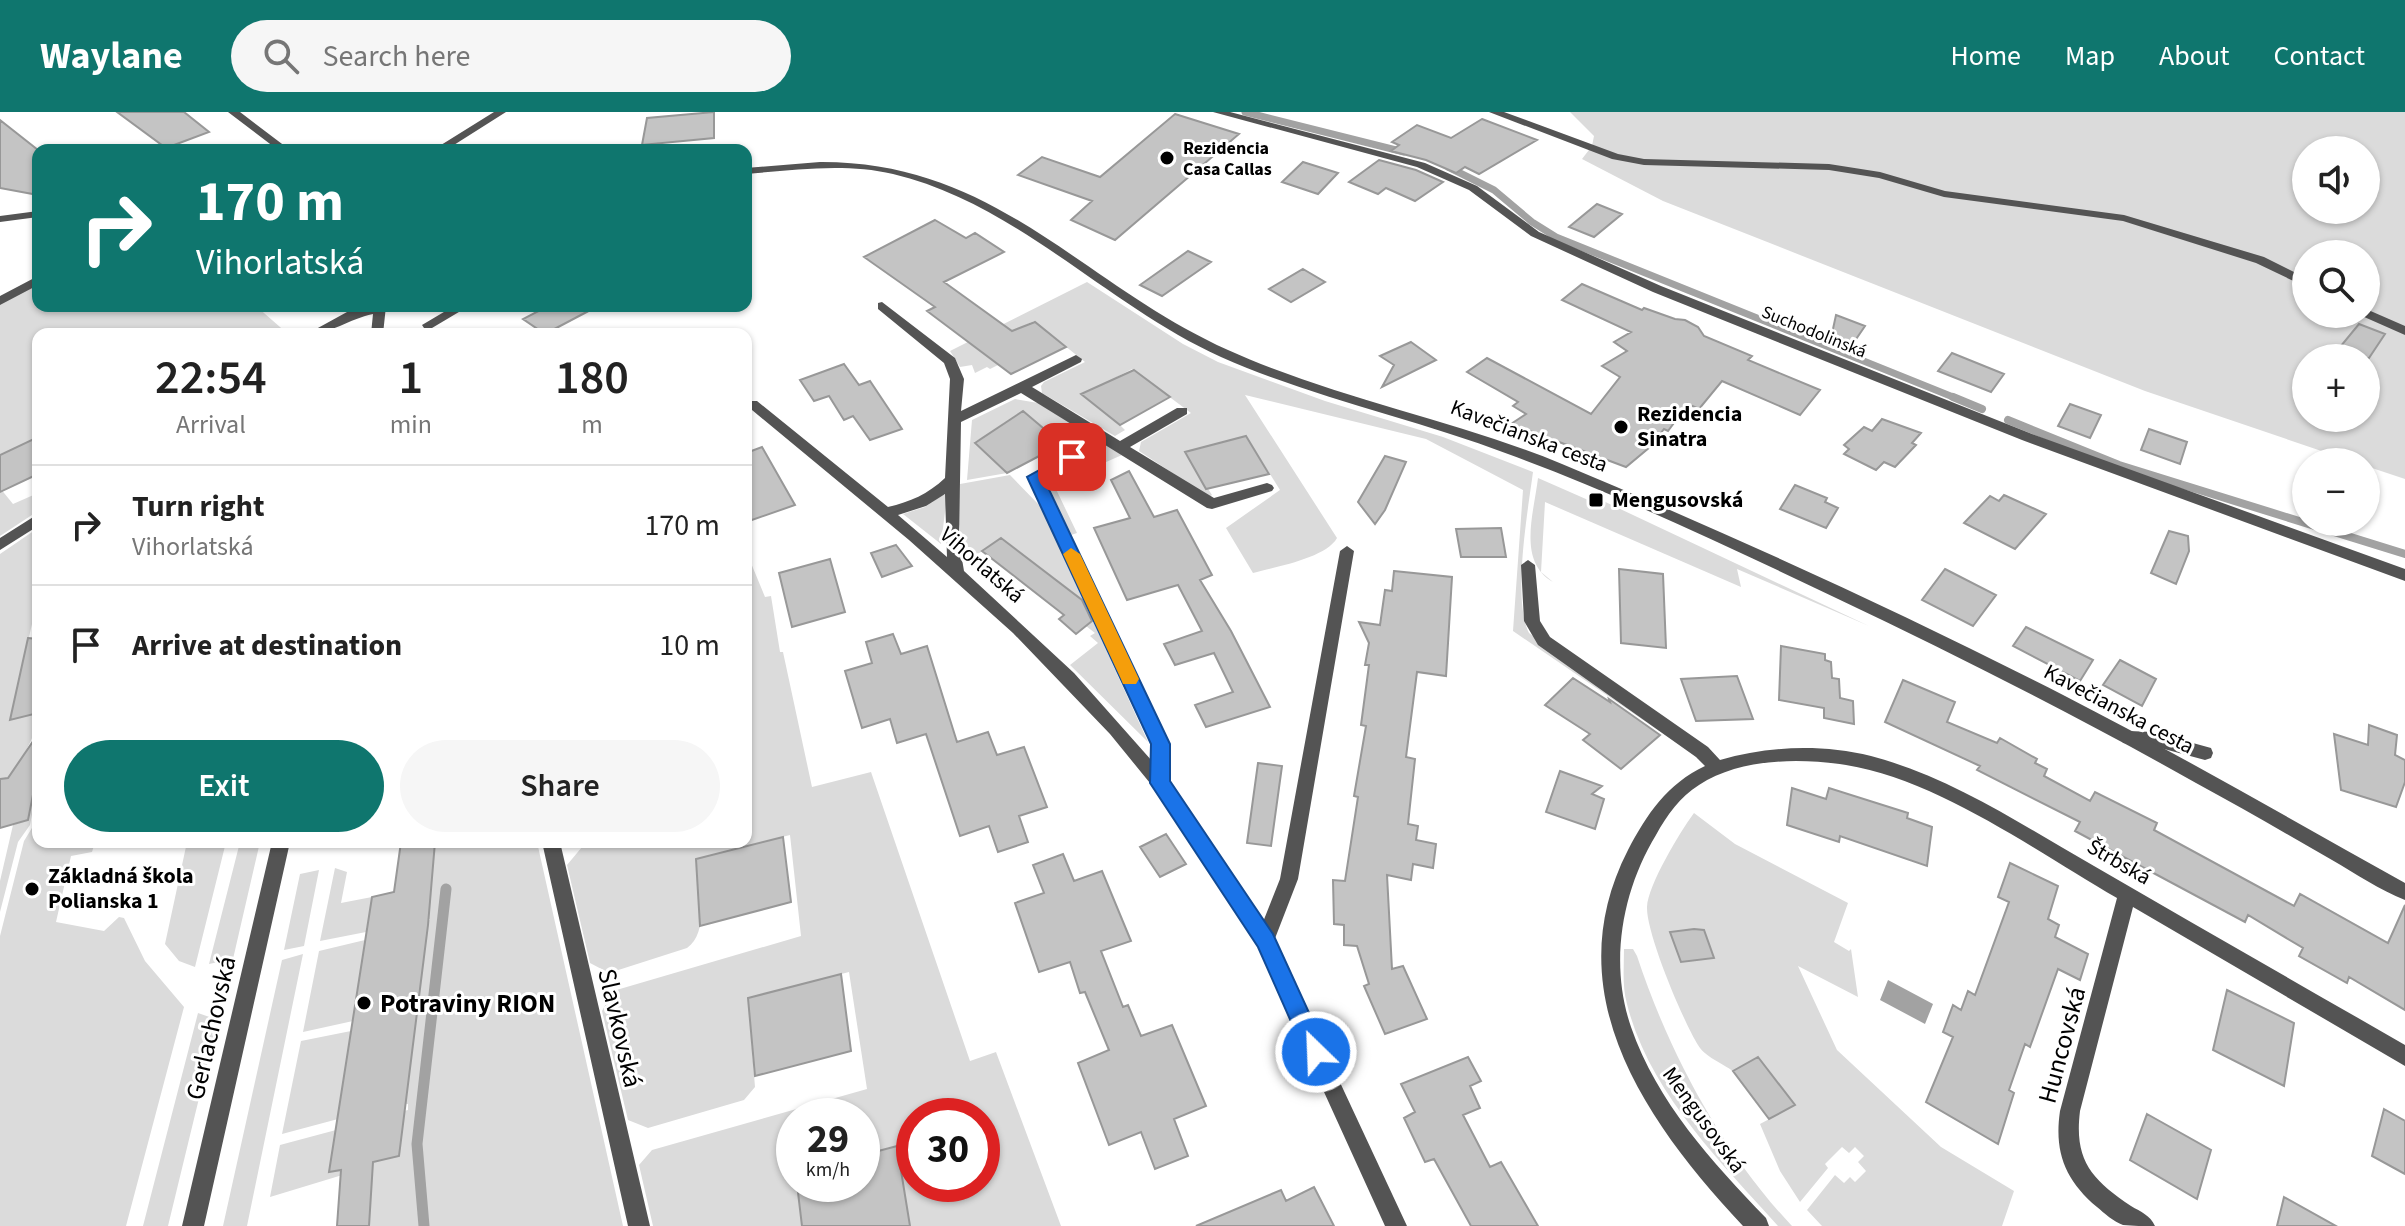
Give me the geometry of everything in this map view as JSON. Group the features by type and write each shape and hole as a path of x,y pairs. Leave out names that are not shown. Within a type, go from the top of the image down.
{"street":[{"path":"233,112 277,144"},
{"path":"448,144 501,112"},
{"name":"Suchodolinská","path":"1218,112 1421,165 1473,188 1535,234 1657,289 2027,437 2405,575"},
{"path":"1494,112 1616,157 1644,162 1829,167 1880,175 1944,194 2124,218 2156,225 2260,260 2292,276"},
{"name":"Kavečianska cesta","path":"752,171 864,167 930,181 1035,235 1181,332 1221,352 1279,374 1499,445 1589,481 1910,628 2129,738 2405,892"},
{"path":"0,219 32,215"},
{"path":"0,301 32,283"},
{"path":"882,306 950,361 957,379 952,480 952,541 957,572"},
{"path":"325,328 363,312"},
{"path":"428,325 452,312"},
{"path":"2380,319 2405,331"},
{"path":"954,420 1076,359"},
{"path":"1022,387 1212,504 1267,488"},
{"name":"Vihorlatská","path":"752,404 957,572 1036,646 1133,747 1265,941 1396,1226"},
{"path":"1120,447 1182,411"},
{"path":"1072,457 1035,477 1161,744 1160,783"},
{"path":"885,513 919,505 935,497 952,480"},
{"path":"0,545 32,523"},
{"path":"1265,941 1289,879 1347,551"},
{"path":"1528,565 1532,621 1544,641 1702,752 1717,768"},
{"path":"2129,738 2153,739 2205,753"},
{"name":"Mengusovská","path":"1758,1226 1700,1161 1658,1103 1627,1046 1611,986 1611,954 1618,899 1633,855 1676,793 1717,768 1793,755"},
{"name":"Štrbská","path":"1793,755 1836,756 1874,764 1933,788 2016,830 2405,1056"},
{"name":"Gerlachovská","path":"193,1226 280,848"},
{"name":"Slavkovská","path":"552,848 639,1226"},
{"name":"Huncovská","path":"2127,895 2070,1111 2068,1143 2078,1171 2100,1196 2144,1226"}],"shaded area":[{"path":"1570,112 2405,112 2405,479 2380,471 2380,448 2313,448 2145,391 1663,201 1582,159 1592,146 1594,136"},
{"path":"1087,282 1183,344 1218,362 1325,401 1443,437 1533,472 1521,578 1524,618 1529,633 1687,750 1513,631 1523,490 1426,439 1245,395 1337,538 1311,556 1253,573 1226,528 1280,490 1246,436 1185,453 1212,495 1209,497 1139,451 1141,442 1191,413 1132,369 1083,395 1125,430 1115,436 1042,393 1044,382 1085,362 1034,321 983,345 1004,362 990,369 987,367 975,373 972,365 960,367 950,351"},
{"path":"32,287 32,312 263,312 281,328 32,328 32,440 0,455 0,304"},
{"path":"1015,399 1038,403 1122,455 1054,485 1077,533 1071,535 1048,485 1055,476 1081,461 1027,414 974,442 1007,473 967,480 972,420"},
{"path":"1010,475 1041,507 1148,742 1070,665 1098,643 1090,636 1095,633 1086,626 1091,622 1083,616 1083,601 1001,538 972,558 967,549 959,522 960,484"},
{"path":"1538,478 1595,503 1599,499 1869,626 1737,569 1741,587 1545,502 1541,572 1531,549 1530,535"},
{"path":"0,488 13,504 32,496 32,515 0,536"},
{"path":"943,494 947,496 941,544 903,514 925,507"},
{"path":"32,532 32,624 10,720 32,714 32,737 8,778 0,779 0,554"},
{"path":"752,566 765,597 771,596 780,652 783,652 812,787 871,772 970,1061 996,1052 1061,1226 910,1226 906,1202 1000,1202 1000,1098 896,1098 896,1146 880,1154 880,1098 835,1098 867,1089 849,972 748,998 755,1087 744,1100 648,1128 628,1120 602,1011 613,991 801,936 790,835 758,843 758,848 696,859 701,919 699,931 687,948 609,973 590,963 567,865 581,848 752,848"},
{"path":"32,799 30,825 18,842 0,912 0,881 13,825 28,820"},
{"path":"1694,813 1735,844 1848,903 1834,942 1849,951 1851,949 1858,997 1798,966 1837,1050 1941,1147 2014,1191 2002,1226 1822,1226 1807,1210 1835,1175 1844,1183 1850,1177 1855,1182 1866,1171 1858,1162 1864,1156 1855,1147 1849,1153 1842,1147 1825,1164 1828,1168 1800,1202 1780,1171 1760,1124 1795,1105 1758,1057 1733,1071 1701,1049 1675,998 1652,936 1647,907 1649,897 1666,859"},
{"name":"Základná škola Polianska 1","path":"32,828 32,848 93,848 92,852 71,856 56,922 104,931 119,917 124,918 145,961 184,1007 126,1226 0,1226 0,936 24,841"},
{"path":"186,848 225,848 195,967 179,961 165,944"},
{"path":"238,848 259,848 233,959 209,964"},
{"path":"434,848 538,848 623,1226 369,1226 372,1166 270,1197 280,1145 336,1130 330,1172 399,1156 404,1111 408,1110 408,1104 405,1104 416,1013 420,1007 417,1007 426,925 430,919 427,919"},
{"path":"335,868 347,872 341,903 372,897 366,932 320,941"},
{"path":"319,870 304,946 284,950 300,874"},
{"path":"365,940 353,1021 303,1032 319,951"},
{"path":"1624,949 1633,949 1637,956 1665,1029 1700,1100 1743,1166 1792,1226 1778,1226 1689,1124 1669,1096 1637,1036 1627,1004"},
{"path":"303,954 247,1226 223,1226 282,960"},
{"path":"1888,980 1933,1004 1925,1024 1880,1000"},
{"path":"198,1013 218,1020 168,1226 143,1226"},
{"path":"351,1031 338,1119 282,1134 301,1041"},
{"path":"776,1115 776,1202 799,1202 802,1226 653,1226 639,1165 652,1150"}],"building":[{"path":"117,112 184,112 209,132 177,144 161,144"},
{"path":"714,112 714,138 642,144 647,118"},
{"path":"1175,114 1239,134 1115,240 1071,220 1092,201 1018,175 1042,157 1100,177"},
{"path":"1482,119 1537,140 1479,174 1465,167 1456,173 1426,160 1391,151 1399,145 1392,142 1417,125 1451,138"},
{"path":"0,120 32,145 32,194 0,188"},
{"path":"1379,160 1416,170 1443,182 1415,201 1386,188 1378,194 1349,182"},
{"path":"1303,162 1338,173 1318,194 1282,182"},
{"path":"1597,204 1622,214 1594,237 1569,227"},
{"path":"935,220 966,238 975,233 1004,252 944,282 1012,331 1035,322 1066,347 1011,374 927,311 935,307 864,257"},
{"path":"1188,251 1211,262 1162,296 1140,285"},
{"path":"1303,269 1325,282 1291,302 1269,289"},
{"path":"1582,284 1642,310 1644,308 1685,320 1698,327 1704,336 1752,356 1748,360 1820,390 1800,415 1722,381 1699,409 1688,404 1668,431 1664,429 1650,447 1626,467 1511,424 1526,414 1513,406 1518,402 1467,372 1487,358 1591,414 1620,377 1602,366 1627,351 1614,342 1631,332 1562,300"},
{"path":"536,312 587,312 556,328 536,328 523,319"},
{"path":"1836,315 1865,326 1852,345 1831,338"},
{"path":"2356,328 2369,328 2385,334 2378,344 2343,344"},
{"path":"1411,342 1436,360 1382,387 1394,365 1380,356"},
{"path":"1952,353 2004,374 1991,392 1938,371"},
{"path":"844,364 859,385 870,381 902,429 870,440 853,416 844,420 829,396 814,401 800,380"},
{"path":"1134,370 1170,397 1120,425 1081,394"},
{"path":"2070,404 2101,415 2090,438 2058,426"},
{"path":"1023,411 1062,444 1007,473 975,443"},
{"path":"1882,419 1921,433 1912,443 1916,445 1895,467 1884,462 1876,470 1844,454 1849,449 1844,445 1864,427 1872,431"},
{"path":"2149,429 2187,442 2180,464 2141,450"},
{"path":"1246,436 1269,474 1206,489 1185,452"},
{"path":"32,440 32,477 0,492 0,455"},
{"path":"762,447 795,505 752,520 752,451"},
{"path":"1385,456 1406,462 1385,510 1375,524 1358,502"},
{"path":"1129,471 1154,517 1177,510 1212,575 1200,580 1231,631 1270,707 1206,727 1195,705 1233,692 1214,653 1175,665 1164,644 1202,631 1178,585 1127,600 1094,528 1130,518 1111,480"},
{"path":"1795,485 1827,498 1825,502 1838,508 1826,528 1780,509"},
{"path":"2004,495 2046,514 2015,549 1964,523 1990,496 1999,501"},
{"path":"1501,528 1506,557 1461,557 1456,529"},
{"path":"2169,531 2188,536 2189,551 2176,584 2151,573"},
{"path":"1001,538 1082,600 1092,621 1076,634 1059,619 1064,615 982,551"},
{"path":"896,545 912,566 882,577 871,553"},
{"path":"830,559 845,612 792,627 779,573"},
{"path":"1619,569 1663,574 1666,648 1621,643"},
{"path":"1945,569 1996,595 1973,626 1922,600"},
{"path":"1394,571 1452,577 1446,676 1417,672 1406,757 1415,759 1408,824 1418,826 1416,840 1436,844 1433,868 1413,864 1411,880 1387,875 1392,969 1403,966 1427,1019 1385,1034 1364,986 1369,984 1357,946 1344,945 1344,925 1334,924 1333,880 1345,881 1358,797 1354,796 1366,726 1361,725 1369,643 1359,622 1380,625 1385,590 1392,591"},
{"path":"2026,627 2093,660 2080,681 2013,646"},
{"path":"893,634 901,654 927,646 957,742 988,732 997,755 1024,747 1047,807 1019,816 1028,842 998,852 989,826 960,836 926,734 897,743 890,719 862,728 845,671 872,663 866,642"},
{"path":"28,638 32,638 32,714 10,720"},
{"path":"1781,646 1825,654 1825,660 1831,662 1832,678 1839,679 1840,698 1853,701 1854,724 1824,718 1824,708 1779,700"},
{"path":"2120,660 2156,679 2142,706 2103,685"},
{"path":"1737,676 1753,719 1696,721 1681,679"},
{"path":"1573,678 1660,735 1621,769 1583,740 1590,734 1545,705"},
{"path":"1903,680 1955,702 1947,722 1997,743 2000,738 2037,759 2035,763 2047,769 2044,776 2090,801 2095,792 2157,823 2154,830 2294,906 2300,894 2388,943 2405,905 2405,1010 2349,977 2347,983 2299,956 2303,948 2248,915 2245,922 2075,831 2080,822 1977,770 1980,766 1885,722"},
{"path":"2369,725 2397,735 2395,755 2405,760 2405,782 2396,807 2341,790 2334,734 2368,745"},
{"path":"32,743 32,800 28,820 0,828 0,779 8,778"},
{"path":"1258,763 1282,766 1271,846 1247,843"},
{"path":"1560,771 1602,786 1592,794 1604,799 1595,829 1546,812"},
{"path":"1792,788 1826,799 1829,788 1908,813 1907,818 1932,827 1927,866 1840,836 1839,842 1787,825"},
{"path":"1166,834 1186,864 1160,877 1140,847"},
{"path":"783,837 791,902 700,926 696,859 740,848 752,848 752,845"},
{"path":"400,848 434,848 399,1156 373,1162 369,1226 337,1226 341,1170 329,1172 372,897 394,892"},
{"path":"1063,854 1074,881 1102,871 1131,941 1101,951 1123,1007 1128,1005 1141,1036 1172,1025 1206,1106 1174,1119 1188,1156 1155,1169 1141,1132 1109,1145 1078,1063 1109,1050 1085,992 1080,993 1070,962 1039,972 1015,903 1044,893 1033,865"},
{"path":"2010,863 2058,886 2048,919 2059,925 2055,937 2088,954 2080,980 2058,969 2030,1047 2025,1044 2009,1090 2014,1093 1998,1144 1926,1102 1953,1037 1943,1032 1953,1005 1961,1010 1968,991 1975,995 2009,902 1998,897"},
{"path":"1704,930 1714,958 1681,962 1670,932"},
{"path":"841,974 851,1051 755,1076 748,998"},
{"path":"2227,990 2294,1023 2284,1086 2213,1050"},
{"path":"1468,1057 1481,1081 1470,1086 1480,1108 1463,1115 1490,1167 1501,1162 1538,1226 1471,1226 1434,1159 1425,1162 1404,1118 1415,1112 1401,1084"},
{"path":"1758,1057 1795,1105 1769,1119 1733,1071"},
{"path":"2384,1109 2405,1121 2405,1174 2372,1156"},
{"path":"2147,1114 2211,1150 2197,1199 2130,1160"},
{"path":"896,1146 896,1202 906,1202 910,1226 802,1226 799,1202 880,1202 880,1151"},
{"path":"1314,1187 1334,1226 1196,1226 1281,1190 1286,1201"},
{"path":"2284,1197 2336,1226 2277,1226"}],"waterway":[{"path":"1245,112 1404,152"},
{"path":"1448,167 1494,190 1532,222 1556,237 1958,399"},
{"path":"1953,397 1982,409"},
{"path":"2008,420 2119,465 2405,554"},
{"path":"424,1226 417,1144 446,889"}],"slow traffic":[{"path":"1071,554 1130,679"}],"place":[{"name":"Rezidencia Casa Callas","path":"1167,158"},
{"name":"Rezidencia Sinatra","path":"1621,427"},
{"name":"Mengusovská","path":"1596,500"},
{"name":"Základná škola Polianska 1","path":"32,889"},
{"name":"Potraviny RION","path":"364,1003"}],"route":[{"path":"1072,457 1035,477 1161,744 1160,783 1265,941 1316,1052"}]}
